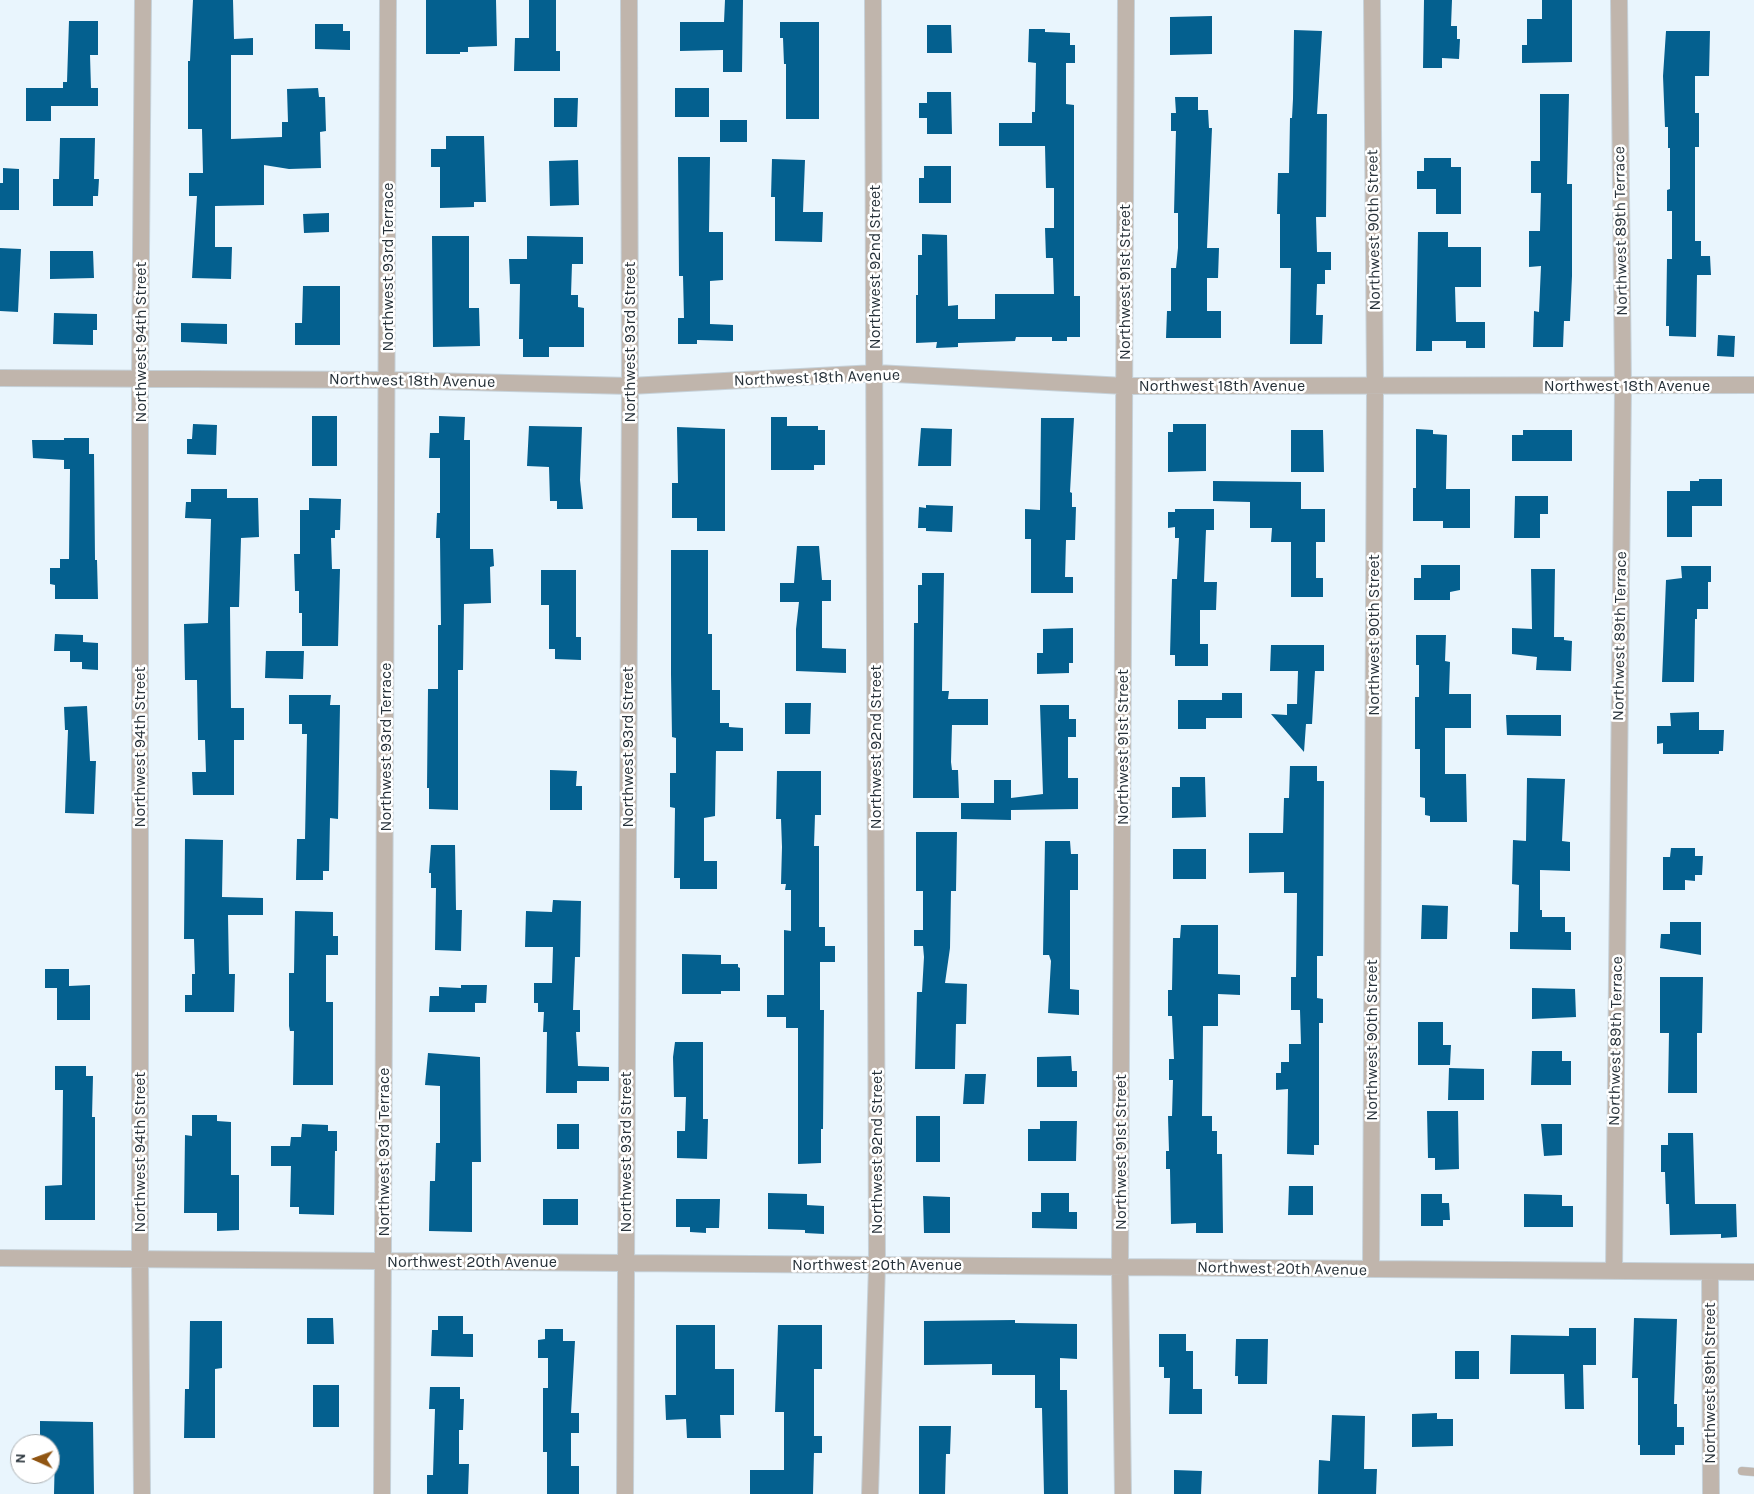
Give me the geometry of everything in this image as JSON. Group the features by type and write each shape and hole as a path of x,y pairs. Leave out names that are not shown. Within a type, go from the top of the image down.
{"street":[{"name":"Northwest 94th Street","path":"142,1494 140,1259 140,378 143,0"},
{"name":"Northwest 93rd Terrace","path":"382,1494 388,380 388,0"},
{"name":"Northwest 93rd Street","path":"625,1494 630,386 629,0"},
{"name":"Northwest 92nd Street","path":"870,1494 877,1265 876,373 873,0"},
{"name":"Northwest 91st Street","path":"1123,1494 1120,1267 1126,0"},
{"name":"Northwest 90th Street","path":"1371,1269 1375,385 1372,0"},
{"name":"Northwest 89th Terrace","path":"1614,1271 1623,387 1619,0"},
{"name":"Northwest 18th Avenue","path":"0,378 388,380 630,386 876,373 1125,386 1375,385 1623,387 1754,385"},
{"name":"Northwest 20th Avenue","path":"0,1258 1754,1272"},
{"name":"Northwest 89th Street","path":"1710,1272 1711,1494"}],"lane":[{"path":"1742,1471 1754,1472"}],"building":[{"path":"193,0 233,0 234,39 253,38 253,55 231,55 231,139 282,137 282,122 288,122 287,89 318,88 319,97 325,97 326,131 320,132 321,168 289,169 264,165 264,205 215,206 215,247 232,247 231,279 192,278 197,196 189,196 189,173 203,173 202,129 188,129 188,61 190,61"},
{"path":"426,0 496,0 497,46 468,47 468,52 460,52 460,54 426,54"},
{"path":"529,0 556,0 556,51 560,51 560,71 514,71 515,38 529,38"},
{"path":"725,0 743,0 742,72 723,72 723,50 680,51 680,22 724,22"},
{"path":"1424,0 1452,0 1451,26 1457,26 1457,39 1460,39 1459,59 1442,58 1442,68 1423,68"},
{"path":"1542,0 1572,0 1572,62 1522,63 1522,45 1527,45 1527,19 1542,19"},
{"path":"1212,16 1212,54 1170,55 1170,17"},
{"path":"69,21 98,21 98,55 90,55 91,88 98,88 98,106 51,106 51,121 26,121 26,88 63,88 63,82 67,82"},
{"path":"780,22 819,22 819,119 786,119 786,64 784,64 783,38 780,38"},
{"path":"315,24 343,24 343,31 350,31 350,50 315,49"},
{"path":"927,25 951,25 952,53 927,53"},
{"path":"1029,29 1045,29 1045,32 1070,33 1070,45 1075,45 1075,63 1066,63 1066,104 1074,105 1074,296 1080,296 1080,337 1067,337 1067,341 1052,341 1052,337 1016,337 1015,341 958,343 958,347 936,348 937,342 916,343 918,255 922,255 922,234 947,235 948,306 958,305 958,319 995,319 995,294 1054,294 1053,258 1046,258 1045,228 1054,228 1054,188 1046,188 1045,146 999,146 999,123 1032,123 1032,112 1035,112 1036,63 1028,62"},
{"path":"1294,30 1322,31 1317,114 1327,114 1326,217 1316,217 1317,252 1331,252 1331,270 1325,270 1325,284 1317,284 1316,315 1323,315 1322,344 1290,344 1291,268 1280,268 1280,214 1277,214 1278,173 1289,173"},
{"path":"1666,31 1710,31 1709,76 1695,76 1695,113 1699,113 1699,147 1695,147 1695,241 1701,241 1701,256 1710,256 1711,275 1697,275 1696,337 1669,336 1669,326 1666,326 1667,259 1672,259 1672,211 1667,211 1667,190 1670,189 1670,148 1668,148 1668,127 1665,127 1663,76"},
{"path":"675,88 709,88 709,117 675,117"},
{"path":"927,92 951,92 952,134 927,134 927,118 919,118 919,103 927,103"},
{"path":"1540,94 1569,94 1567,184 1572,184 1572,276 1570,321 1564,321 1563,347 1533,347 1534,311 1539,312 1541,266 1529,267 1529,231 1540,231 1541,193 1531,193 1531,161 1540,161"},
{"path":"1175,97 1198,97 1198,110 1208,110 1209,128 1212,128 1207,248 1219,248 1218,278 1207,278 1207,311 1221,311 1221,338 1166,338 1167,311 1171,311 1171,268 1176,268 1178,248 1178,213 1174,213 1176,131 1171,131 1171,113 1176,113"},
{"path":"554,98 578,98 577,127 554,127"},
{"path":"720,120 747,120 747,142 720,142"},
{"path":"446,136 484,136 486,202 474,202 474,207 440,208 440,167 431,167 431,149 446,149"},
{"path":"60,138 95,138 94,179 99,179 98,196 93,196 93,206 53,206 53,179 59,179"},
{"path":"678,157 710,157 709,232 723,232 723,280 710,281 710,324 733,325 733,341 697,340 697,344 678,344 678,318 684,318 683,276 679,276"},
{"path":"1424,158 1451,158 1451,167 1461,167 1461,214 1436,214 1436,189 1417,189 1417,171 1424,171"},
{"path":"772,159 805,160 803,212 823,212 822,242 775,241 775,197 771,197"},
{"path":"578,160 579,205 550,206 549,161"},
{"path":"924,166 951,166 951,203 919,203 919,178 924,178"},
{"path":"3,168 19,169 19,210 0,210 0,183 3,183"},
{"path":"329,213 329,232 304,233 303,214"},
{"path":"1418,232 1448,232 1448,247 1481,247 1481,287 1455,287 1456,322 1485,322 1485,348 1466,348 1466,341 1432,341 1432,351 1416,351"},
{"path":"432,236 469,236 469,308 479,308 480,346 433,347"},
{"path":"527,236 583,237 583,264 572,264 571,295 578,295 578,307 584,308 584,347 549,347 549,357 523,357 523,339 519,339 520,284 510,284 509,259 527,259"},
{"path":"0,248 21,249 18,312 0,311"},
{"path":"50,251 93,251 94,278 50,279"},
{"path":"303,286 340,286 340,345 295,345 295,323 302,323"},
{"path":"54,313 97,314 97,330 93,330 93,345 53,344"},
{"path":"181,323 227,324 227,344 181,342"},
{"path":"1718,335 1735,336 1734,357 1717,356"},
{"path":"312,416 337,416 337,466 312,466"},
{"path":"439,416 465,417 464,440 470,440 470,549 493,549 494,566 490,567 491,603 464,604 463,670 458,670 458,810 429,809 429,788 427,788 428,689 438,689 438,625 441,625 440,538 436,538 437,513 440,513 440,458 429,458 430,433 439,433"},
{"path":"771,417 787,417 787,426 818,426 818,430 825,430 825,465 814,465 814,470 771,470"},
{"path":"1041,418 1074,418 1070,492 1072,493 1072,507 1076,507 1075,540 1066,540 1065,577 1073,577 1073,593 1031,593 1031,539 1025,539 1025,509 1040,510"},
{"path":"193,424 217,425 216,455 187,454 187,439 192,439"},
{"path":"1173,424 1206,424 1206,471 1168,472 1168,432 1173,432"},
{"path":"529,426 582,427 580,480 583,509 557,509 557,501 550,501 549,467 527,466"},
{"path":"677,427 725,429 725,531 697,531 697,518 672,518 672,483 678,483"},
{"path":"921,428 952,429 951,466 918,466"},
{"path":"1416,429 1433,430 1433,434 1447,435 1446,489 1470,489 1470,528 1443,528 1443,521 1413,521 1413,488 1416,488"},
{"path":"1291,430 1323,430 1324,472 1291,472"},
{"path":"1523,430 1572,430 1572,461 1512,461 1512,435 1523,435"},
{"path":"64,438 89,438 89,454 94,454 95,560 97,560 98,599 55,599 55,585 50,584 50,568 60,568 60,559 69,559 70,469 64,469 64,460 33,458 32,440 64,440"},
{"path":"1699,479 1722,479 1722,506 1692,506 1692,537 1667,537 1667,491 1690,491 1690,481 1699,481"},
{"path":"1213,481 1301,482 1301,509 1325,509 1325,542 1316,542 1316,578 1323,578 1323,597 1291,597 1291,542 1271,542 1272,528 1250,528 1250,502 1213,501"},
{"path":"191,489 227,489 227,498 258,498 259,537 241,538 239,607 230,607 231,708 244,708 244,740 234,740 234,795 193,795 192,772 206,772 205,740 198,740 197,680 185,680 184,624 208,623 211,519 185,518 186,502 191,502"},
{"path":"1515,496 1548,496 1548,514 1540,514 1540,538 1514,538"},
{"path":"309,498 341,499 340,530 335,530 335,538 331,538 332,569 340,569 338,646 302,646 302,613 299,613 299,591 295,591 294,554 300,554 300,510 309,510"},
{"path":"926,505 953,506 952,532 926,531 926,528 918,528 919,507 926,508"},
{"path":"1175,509 1214,509 1214,530 1206,530 1204,582 1217,582 1216,610 1200,610 1200,644 1208,644 1208,666 1175,666 1175,655 1170,655 1172,579 1177,579 1179,538 1175,538 1175,527 1168,528 1168,512 1175,512"},
{"path":"797,546 819,546 822,580 831,580 831,601 822,601 822,648 846,649 846,673 796,671 796,629 799,602 780,602 780,583 794,583"},
{"path":"671,550 708,550 708,634 712,634 712,690 720,690 720,723 729,723 729,727 743,728 743,751 716,751 715,816 704,818 704,861 717,861 717,889 680,889 680,878 674,878 675,808 670,807 670,773 676,773 676,738 672,737"},
{"path":"1421,565 1460,565 1460,590 1450,592 1450,600 1414,600 1414,578 1421,578"},
{"path":"1681,566 1711,566 1711,582 1708,582 1708,609 1697,609 1697,619 1695,619 1694,682 1662,682 1666,580 1682,578"},
{"path":"1531,569 1555,569 1554,637 1564,637 1564,640 1572,641 1571,671 1536,670 1537,657 1512,654 1512,628 1532,629"},
{"path":"541,570 576,570 576,637 581,637 581,660 555,659 555,649 549,649 549,605 541,605"},
{"path":"922,573 944,573 942,691 949,691 948,699 988,699 988,725 952,725 951,762 952,770 958,770 959,798 913,798 914,623 918,623 918,585 922,585"},
{"path":"1073,628 1073,663 1069,663 1069,673 1037,674 1037,653 1043,653 1043,629"},
{"path":"55,634 83,635 83,642 98,643 98,670 82,669 82,662 70,662 70,651 54,651"},
{"path":"1416,635 1446,635 1445,661 1450,662 1449,694 1471,694 1471,728 1445,728 1445,774 1466,774 1467,822 1430,822 1430,816 1425,815 1425,798 1420,797 1420,749 1415,749 1415,697 1419,697 1419,665 1416,665"},
{"path":"1271,645 1324,645 1324,671 1315,671 1312,724 1306,724 1304,752 1271,714 1287,715 1287,704 1297,704 1298,671 1270,671"},
{"path":"266,651 304,651 303,679 265,678"},
{"path":"1222,693 1242,693 1242,718 1206,718 1206,729 1178,729 1178,700 1222,700"},
{"path":"289,695 331,695 330,705 340,705 338,819 330,818 329,871 323,871 323,880 296,880 297,839 305,839 307,734 302,734 302,724 289,724"},
{"path":"785,703 811,703 810,734 785,734"},
{"path":"1040,705 1069,705 1069,719 1076,719 1076,737 1068,737 1068,778 1078,778 1078,809 1011,810 1011,820 961,819 961,803 994,803 994,780 1011,780 1011,798 1043,794"},
{"path":"87,706 90,761 96,761 94,814 65,813 68,730 65,730 64,707"},
{"path":"1699,712 1699,730 1724,730 1723,751 1719,751 1719,754 1663,754 1663,743 1657,744 1657,726 1671,726 1670,713"},
{"path":"1506,715 1561,715 1561,736 1507,735"},
{"path":"1290,766 1317,766 1317,781 1324,781 1323,956 1317,956 1317,998 1323,999 1323,1023 1319,1023 1319,1145 1314,1145 1314,1155 1287,1154 1288,1089 1276,1090 1276,1073 1281,1073 1281,1062 1289,1062 1289,1044 1301,1044 1300,1010 1291,1010 1291,977 1296,977 1297,893 1284,893 1284,872 1249,873 1249,833 1283,833 1284,798 1289,798"},
{"path":"550,770 577,771 576,786 582,786 582,810 550,810"},
{"path":"777,771 821,771 821,815 815,815 814,846 819,846 819,927 825,927 825,946 835,946 835,962 820,962 820,1010 824,1010 821,1163 798,1164 798,1028 786,1028 786,1017 767,1017 767,995 784,995 784,930 791,931 791,890 785,890 786,884 781,884 781,819 776,819"},
{"path":"1180,777 1205,777 1206,817 1172,818 1172,787 1180,787"},
{"path":"1527,778 1565,779 1562,841 1570,842 1570,871 1540,870 1540,910 1542,910 1542,917 1565,917 1565,932 1571,932 1571,950 1510,949 1510,932 1518,932 1519,885 1512,884 1513,840 1526,841"},
{"path":"916,832 957,832 956,891 951,891 950,948 945,983 967,984 966,1024 956,1024 955,1069 915,1069 917,992 922,992 924,957 923,946 914,946 914,930 923,930 923,891 916,891"},
{"path":"185,839 223,840 222,897 263,898 263,915 228,915 229,974 235,974 234,1012 185,1012 185,995 192,995 192,974 195,974 194,939 184,939"},
{"path":"1045,841 1070,841 1071,854 1078,854 1078,890 1070,890 1070,989 1079,990 1079,1015 1048,1013 1051,961 1049,955 1043,955"},
{"path":"431,845 455,845 456,910 462,910 461,951 435,950 436,888 431,888 431,873 429,873"},
{"path":"1671,848 1695,848 1695,856 1703,856 1702,875 1695,875 1695,881 1685,880 1685,890 1663,890 1663,857 1670,857"},
{"path":"1173,849 1206,849 1206,879 1173,879"},
{"path":"553,900 581,901 580,957 575,957 573,1010 580,1010 580,1032 576,1032 578,1066 609,1067 609,1081 577,1081 577,1093 546,1093 547,1032 543,1032 544,1012 538,1012 538,1003 534,1003 534,983 552,983 553,947 525,947 526,911 552,912"},
{"path":"1422,905 1448,906 1447,939 1421,939"},
{"path":"295,911 333,912 333,936 338,936 338,955 326,955 326,1002 333,1002 333,1085 293,1085 294,1031 290,1031 289,1026 289,973 294,973"},
{"path":"1670,922 1701,922 1701,955 1660,948 1661,934 1670,934"},
{"path":"1181,925 1218,925 1218,974 1240,975 1240,995 1218,994 1218,1026 1203,1026 1202,1116 1212,1116 1212,1131 1217,1131 1217,1154 1222,1154 1223,1233 1196,1233 1196,1223 1171,1224 1170,1169 1166,1169 1166,1151 1169,1151 1168,1116 1172,1116 1173,1080 1169,1080 1169,1059 1174,1059 1172,1016 1168,1016 1168,990 1172,990 1173,938 1180,938"},
{"path":"682,954 721,955 721,964 738,964 740,968 740,991 721,991 721,994 682,994"},
{"path":"45,969 69,969 69,986 90,985 90,1020 57,1020 57,988 45,988"},
{"path":"1660,977 1703,977 1702,1033 1697,1033 1697,1093 1668,1093 1669,1033 1660,1033"},
{"path":"461,985 487,985 486,1003 475,1003 475,1012 429,1012 430,996 439,996 439,987 461,988"},
{"path":"1532,988 1575,989 1576,1017 1532,1019"},
{"path":"1418,1022 1443,1022 1443,1045 1451,1045 1450,1065 1418,1065"},
{"path":"675,1042 703,1042 703,1119 708,1119 707,1159 677,1158 677,1131 685,1131 686,1097 674,1097 673,1057"},
{"path":"1532,1051 1562,1051 1562,1061 1571,1061 1571,1085 1531,1085"},
{"path":"428,1053 480,1057 481,1162 472,1162 472,1232 429,1231 430,1181 435,1181 436,1143 440,1143 440,1086 425,1085"},
{"path":"1071,1056 1072,1071 1077,1071 1077,1087 1037,1087 1037,1057"},
{"path":"55,1066 86,1066 86,1076 93,1076 92,1117 95,1117 95,1220 45,1220 45,1186 62,1185 63,1090 55,1090"},
{"path":"1449,1068 1484,1069 1484,1100 1448,1100"},
{"path":"965,1074 986,1074 984,1104 963,1104"},
{"path":"1427,1111 1458,1111 1459,1169 1435,1170 1435,1158 1428,1158"},
{"path":"192,1115 217,1115 217,1121 231,1122 231,1175 239,1175 239,1230 217,1231 217,1213 184,1213 185,1135 192,1136"},
{"path":"916,1116 940,1116 940,1162 916,1162"},
{"path":"1040,1121 1077,1121 1076,1161 1028,1161 1028,1129 1040,1129"},
{"path":"302,1124 328,1125 328,1131 337,1131 334,1215 299,1214 299,1207 290,1207 291,1166 271,1166 271,1146 290,1146 291,1137 301,1137"},
{"path":"557,1124 579,1124 579,1149 557,1149"},
{"path":"1541,1124 1562,1124 1562,1155 1544,1156"},
{"path":"1668,1133 1693,1133 1695,1204 1736,1204 1737,1237 1721,1238 1721,1234 1670,1235 1669,1204 1666,1204 1665,1172 1661,1172 1661,1145 1668,1145"},
{"path":"1289,1186 1313,1186 1313,1215 1288,1215"},
{"path":"768,1193 807,1194 807,1205 824,1206 824,1234 805,1233 805,1230 768,1229"},
{"path":"1041,1193 1069,1193 1069,1212 1077,1212 1077,1229 1032,1228 1032,1212 1041,1212"},
{"path":"1421,1194 1442,1194 1442,1203 1449,1203 1450,1220 1443,1220 1443,1226 1421,1226"},
{"path":"1524,1194 1562,1195 1562,1206 1573,1206 1573,1227 1524,1227"},
{"path":"923,1196 950,1197 950,1233 924,1233"},
{"path":"543,1199 578,1199 578,1225 543,1225"},
{"path":"676,1199 720,1199 719,1228 706,1228 706,1233 690,1232 690,1227 676,1227"},
{"path":"438,1316 463,1316 463,1334 473,1334 473,1357 431,1356 432,1330 438,1330"},
{"path":"307,1318 333,1318 334,1344 307,1344"},
{"path":"1634,1318 1677,1319 1674,1404 1677,1404 1677,1427 1684,1427 1684,1445 1675,1445 1675,1455 1640,1455 1640,1445 1638,1445 1638,1378 1632,1378"},
{"path":"1015,1320 1015,1323 1077,1324 1077,1359 1060,1358 1060,1390 1067,1390 1068,1494 1044,1494 1042,1408 1035,1408 1035,1375 992,1375 992,1364 924,1365 924,1321"},
{"path":"190,1321 222,1321 222,1368 215,1369 215,1438 184,1438 185,1389 189,1389"},
{"path":"676,1325 715,1325 715,1369 734,1369 734,1415 720,1415 721,1438 687,1438 686,1419 666,1420 665,1395 676,1395"},
{"path":"778,1325 822,1325 822,1369 814,1369 814,1436 822,1436 822,1453 814,1453 813,1494 750,1494 750,1470 784,1470 784,1412 775,1412"},
{"path":"1569,1328 1596,1328 1596,1365 1583,1365 1584,1409 1565,1409 1564,1374 1510,1374 1511,1335 1569,1336"},
{"path":"545,1329 563,1329 563,1341 575,1341 571,1413 579,1413 579,1433 571,1433 571,1466 579,1466 579,1494 547,1494 547,1452 543,1452 543,1388 548,1388 548,1358 538,1358 538,1340 545,1339"},
{"path":"1159,1334 1186,1334 1186,1351 1193,1351 1193,1389 1202,1389 1202,1414 1169,1414 1170,1378 1164,1378 1164,1367 1159,1367"},
{"path":"1236,1339 1268,1339 1267,1384 1238,1384 1238,1376 1235,1376"},
{"path":"1455,1351 1479,1351 1479,1379 1455,1379"},
{"path":"313,1385 339,1385 339,1427 313,1427"},
{"path":"430,1387 460,1387 460,1399 464,1399 463,1430 459,1430 459,1464 469,1464 468,1494 427,1494 427,1475 433,1475 435,1409 429,1409"},
{"path":"1437,1413 1437,1419 1453,1419 1453,1446 1412,1447 1412,1414"},
{"path":"1332,1415 1365,1416 1364,1469 1377,1469 1376,1494 1318,1494 1319,1460 1330,1461"},
{"path":"40,1421 93,1422 94,1494 54,1494 54,1484 60,1484 60,1434 40,1434"},
{"path":"919,1426 951,1426 950,1454 946,1454 945,1494 919,1494"},
{"path":"1174,1470 1202,1471 1201,1494 1174,1494"}]}
